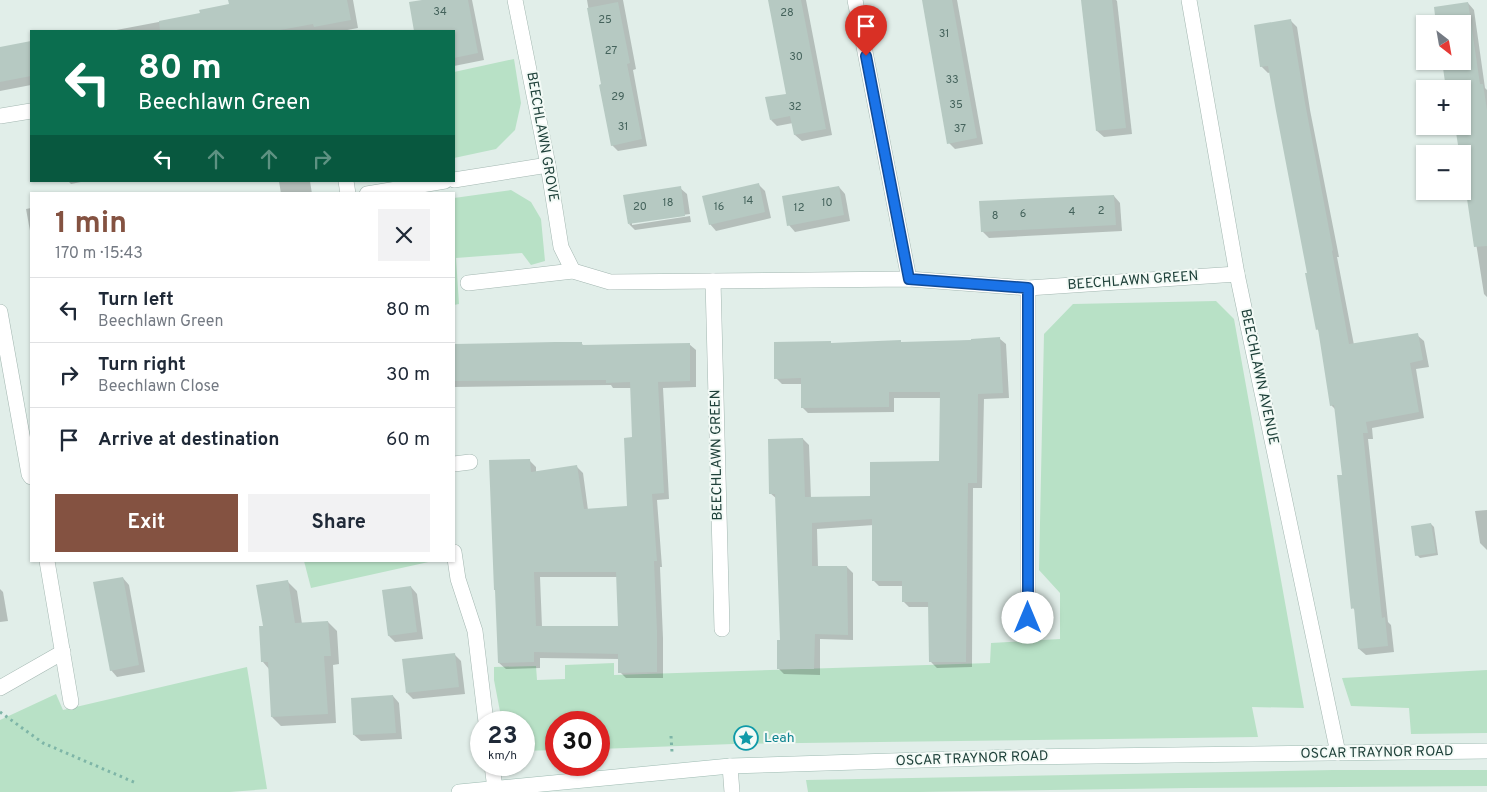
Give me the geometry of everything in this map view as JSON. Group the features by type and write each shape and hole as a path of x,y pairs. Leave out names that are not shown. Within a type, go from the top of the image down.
{"street":[{"name":"BEECHLAWN GROVE","path":"515,0 548,165 561,247 574,271"},
{"path":"855,0 909,279"},
{"name":"BEECHLAWN AVENUE","path":"1189,0 1237,274 1338,753"},
{"path":"0,116 30,111"},
{"path":"455,180 548,165"},
{"path":"379,192 439,182"},
{"name":"BEECHLAWN GREEN","path":"468,283 574,271 610,282 909,279 1028,288 1237,274"},
{"name":"BEECHLAWN GREEN","path":"713,282 722,629"},
{"path":"1028,288 1028,618"},
{"path":"0,312 30,476"},
{"path":"455,464 470,462"},
{"path":"455,559 458,579 475,631 485,711"},
{"path":"47,562 71,702"},
{"path":"0,688 63,652"},
{"name":"OSCAR TRAYNOR ROAD","path":"459,792 730,766 1019,757 1487,751"},
{"path":"730,766 732,792"},
{"path":"493,776 494,789"}],"path":[{"path":"0,712 43,743 136,782"}],"green space":[{"path":"514,59 521,103 515,130 496,149 455,158 455,72"},
{"path":"511,190 531,202 541,219 545,261 531,265 522,253 456,258 459,304 455,305 455,198"},
{"path":"1216,301 1234,319 1304,708 1252,707 1258,737 733,744 610,749 610,711 545,711 545,750 535,751 535,711 500,711 494,680 494,667 536,666 537,680 565,679 565,665 614,663 614,675 990,663 991,643 1060,639 1060,593 1039,570 1044,334 1073,304"},
{"path":"304,562 428,562 311,588"},
{"path":"247,667 267,789 230,792 0,792 0,720 56,694 63,710"},
{"path":"1487,670 1487,733 1411,734 1409,708 1351,706 1342,678"},
{"path":"1333,770 1487,770 1487,786 808,792 806,780"}],"building":[{"path":"228,0 347,0 351,20 314,27 313,24 280,30 160,30 159,21 200,13 199,10 229,4"},
{"path":"422,0 468,0 478,53 455,58 455,30 414,30 409,2"},
{"path":"768,0 801,0 826,129 794,135 790,116 770,120 765,97 786,94"},
{"path":"922,0 952,0 977,138 947,144"},
{"path":"1081,0 1112,0 1126,128 1096,131"},
{"path":"618,2 630,63 627,64 642,139 611,146 587,8"},
{"path":"1468,2 1470,15 1435,15 1434,7"},
{"path":"1291,19 1349,344 1418,333 1423,360 1410,363 1419,412 1366,422 1368,433 1363,433 1382,618 1385,617 1388,646 1358,649 1354,608 1351,609 1337,475 1342,475 1334,405 1330,406 1318,329 1316,330 1305,273 1307,273 1268,66 1260,67 1254,25"},
{"path":"1471,22 1480,84 1483,84 1487,110 1487,246 1474,247 1467,200 1471,200 1471,145 1458,145 1456,135 1471,135 1471,80 1445,80 1443,70 1471,70"},
{"path":"30,41 30,76 0,82 0,47"},
{"path":"759,183 765,212 709,225 702,196"},
{"path":"681,186 685,216 628,224 623,195"},
{"path":"839,186 844,215 787,226 782,196"},
{"path":"1114,195 1116,225 981,232 979,201"},
{"path":"1000,337 1003,393 978,394 977,483 968,483 966,662 929,662 928,602 902,602 902,581 872,581 872,519 812,523 812,566 847,566 848,635 815,634 814,669 777,669 777,640 780,640 775,494 769,494 768,439 803,438 805,497 870,496 870,462 939,461 940,392 889,392 889,407 801,408 801,378 774,379 774,342 831,341 831,343 901,340 901,342 971,340"},
{"path":"555,342 582,342 582,345 690,343 690,381 658,382 664,493 652,494 657,561 654,561 657,672 618,673 618,654 534,652 534,662 498,663 489,460 530,459 531,472 577,465 584,509 627,506 624,438 632,437 630,382 606,383 606,380 455,381 455,344","holes":["534,572 616,572 618,626 536,626"]},
{"path":"1431,523 1436,553 1415,556 1411,526"},
{"path":"123,577 139,665 110,671 93,582"},
{"path":"288,580 295,623 328,621 331,656 324,656 328,714 271,717 268,662 261,662 259,626 263,626 256,585"},
{"path":"411,586 417,632 388,636 382,590"},
{"path":"455,653 459,687 406,693 402,659"},
{"path":"393,695 396,733 353,735 351,698"}],"place":[{"name":"Leah","path":"746,738"}],"route":[{"path":"866,56 909,279 1028,288 1028,618"}]}
